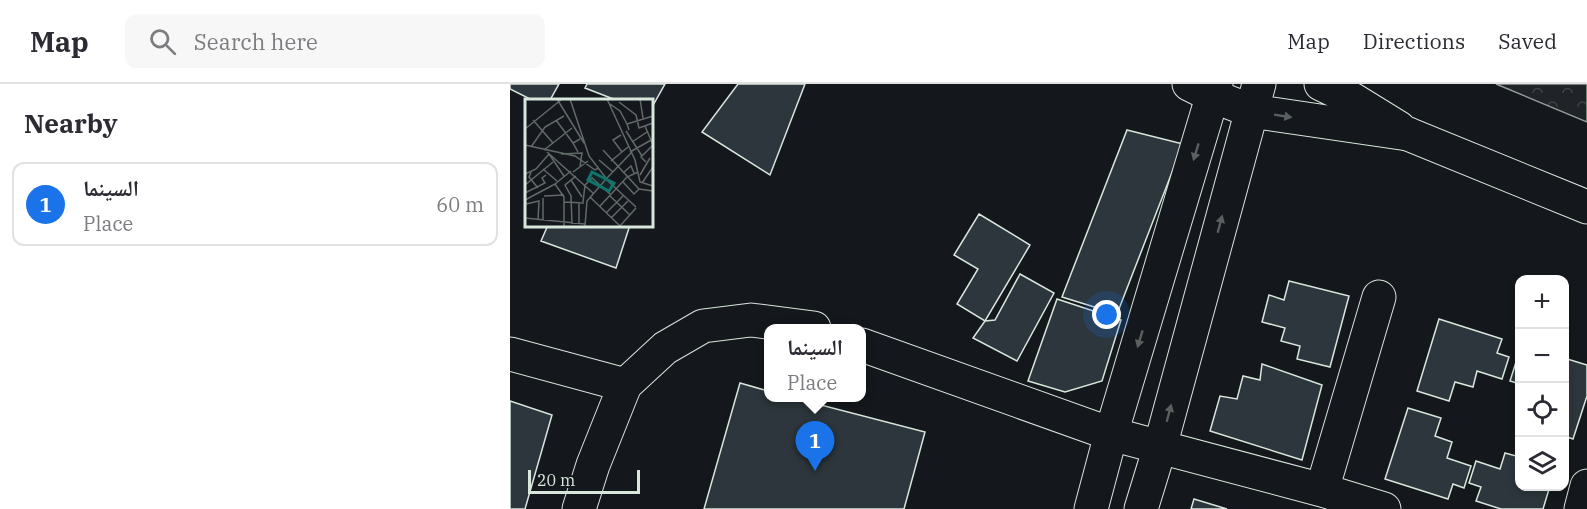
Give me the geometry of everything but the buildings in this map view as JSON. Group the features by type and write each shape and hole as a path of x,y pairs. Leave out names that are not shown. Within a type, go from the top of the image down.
{"main road":[{"path":"1321,84 1352,99 1408,134 1587,207"},
{"path":"1091,509 1206,88 1255,97 1339,125 1408,134"},
{"path":"1141,509 1255,97"},
{"path":"1322,490 1378,297"},
{"path":"579,509 593,465 625,385 665,348 703,326 751,320 782,324"},
{"path":"866,347 1111,434 1322,490 1384,509"},
{"path":"510,354 625,385"},
{"path":"1581,509 1587,486"}],"green space":[{"path":"1496,84 1587,84 1587,122"}],"place":[{"name":"السينما","path":"815,471"}]}
